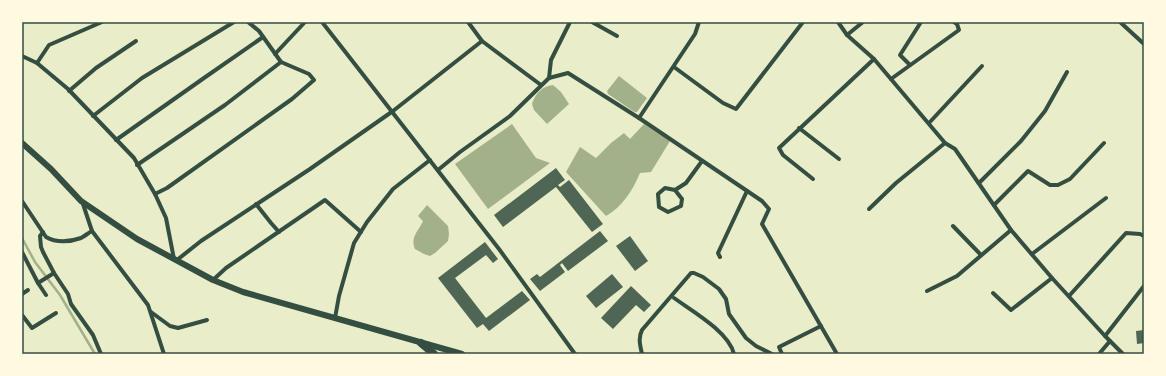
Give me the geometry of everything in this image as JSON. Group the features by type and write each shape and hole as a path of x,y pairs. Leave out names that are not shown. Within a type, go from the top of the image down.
{"highway":[{"path":"421,343 427,354"},
{"path":"421,343 434,354"}],"main road":[{"path":"22,143 51,168 82,201 137,239 213,280 243,292 462,354"},
{"path":"421,343 440,354"}],"street":[{"path":"37,63 49,45 102,22"},
{"path":"93,116 142,78 234,22"},
{"path":"155,194 167,188 292,99 314,80 309,74 281,62 263,37 248,22"},
{"path":"275,54 305,22"},
{"path":"322,22 393,111 499,249 575,354"},
{"path":"468,22 482,41 542,85"},
{"path":"438,170 460,152 510,116 542,85 548,78 551,60 570,22"},
{"path":"592,22 617,36"},
{"path":"639,118 695,34 699,22"},
{"path":"674,66 723,103 736,109 803,22"},
{"path":"838,22 847,35 874,59 945,143 955,149 1011,230 1052,278 1123,354"},
{"path":"847,35 862,22"},
{"path":"910,65 900,55 921,22"},
{"path":"890,79 959,30 957,24 954,22"},
{"path":"1120,22 1144,44"},
{"path":"116,140 263,37"},
{"path":"69,91 96,68 136,41"},
{"path":"22,56 37,63 69,91 134,158 155,194 166,218 175,260 200,241 393,111 482,41"},
{"path":"813,179 783,155 779,148 874,59"},
{"path":"137,165 225,105 281,62"},
{"path":"929,124 982,66"},
{"path":"979,183 1021,141 1046,111 1067,72"},
{"path":"548,78 568,73 639,118 762,201 769,209 762,224 837,354"},
{"path":"800,128 839,159"},
{"path":"869,209 896,183 945,143"},
{"path":"994,205 1028,171 1050,185 1058,185 1070,180 1104,143"},
{"path":"335,318 346,268 354,243 367,222 393,189 430,160"},
{"path":"675,190 682,199 681,206 668,212 659,207 658,194 665,188 675,190 686,183 702,161"},
{"path":"720,257 718,253 747,191"},
{"path":"1032,254 1106,198"},
{"path":"213,280 226,268 325,200 361,232"},
{"path":"22,201 48,238 66,241 81,238 92,231"},
{"path":"82,201 92,231 148,305 164,354"},
{"path":"256,204 279,232"},
{"path":"953,226 981,255"},
{"path":"928,291 957,276 1011,230"},
{"path":"43,232 40,236 41,247 54,273 68,294 71,304 92,335 101,354"},
{"path":"1069,296 1126,233 1140,234 1144,236"},
{"path":"22,252 46,295"},
{"path":"642,354 639,340 642,330 691,273 694,272 719,289 726,299 729,314 746,338 756,346 772,354"},
{"path":"38,283 54,273"},
{"path":"993,293 1011,310 1052,278"},
{"path":"1105,336 1144,286"},
{"path":"22,294 28,290"},
{"path":"674,298 715,327 733,349 734,354"},
{"path":"150,312 170,326 178,328 207,320"},
{"path":"22,315 32,328 56,313"},
{"path":"782,354 779,347 821,326"},
{"path":"1099,354 1110,341"}],"shaded area":[{"path":"619,76 647,98 637,112 633,111 608,94 607,91"},
{"path":"553,85 561,92 569,104 547,124 534,110 532,104 535,97 542,89"},
{"path":"512,124 536,158 550,163 488,209 455,164"},
{"path":"644,124 670,141 651,172 640,173 626,198 617,208 606,216 566,172 580,147 596,158 624,133 630,139"},
{"path":"427,205 448,226 449,234 448,241 430,256 415,249 413,241 423,221 418,216"}],"building":[{"path":"556,168 565,180 558,185 560,187 569,180 603,224 592,232 556,187 503,227 494,215"},
{"path":"600,231 608,241 568,271 562,263 560,265 565,272 540,291 530,279 537,274 540,277"},
{"path":"630,236 648,261 635,271 616,246"},
{"path":"485,242 498,259 493,263 486,255 455,278 486,318 522,291 530,300 489,331 483,324 477,328 438,278"},
{"path":"612,274 623,287 596,308 586,296"},
{"path":"631,286 651,305 644,312 636,305 613,329 601,318"},
{"path":"1144,330 1144,343 1137,344 1136,331"}],"waterway":[{"path":"22,238 35,262 60,295 95,354"}]}
